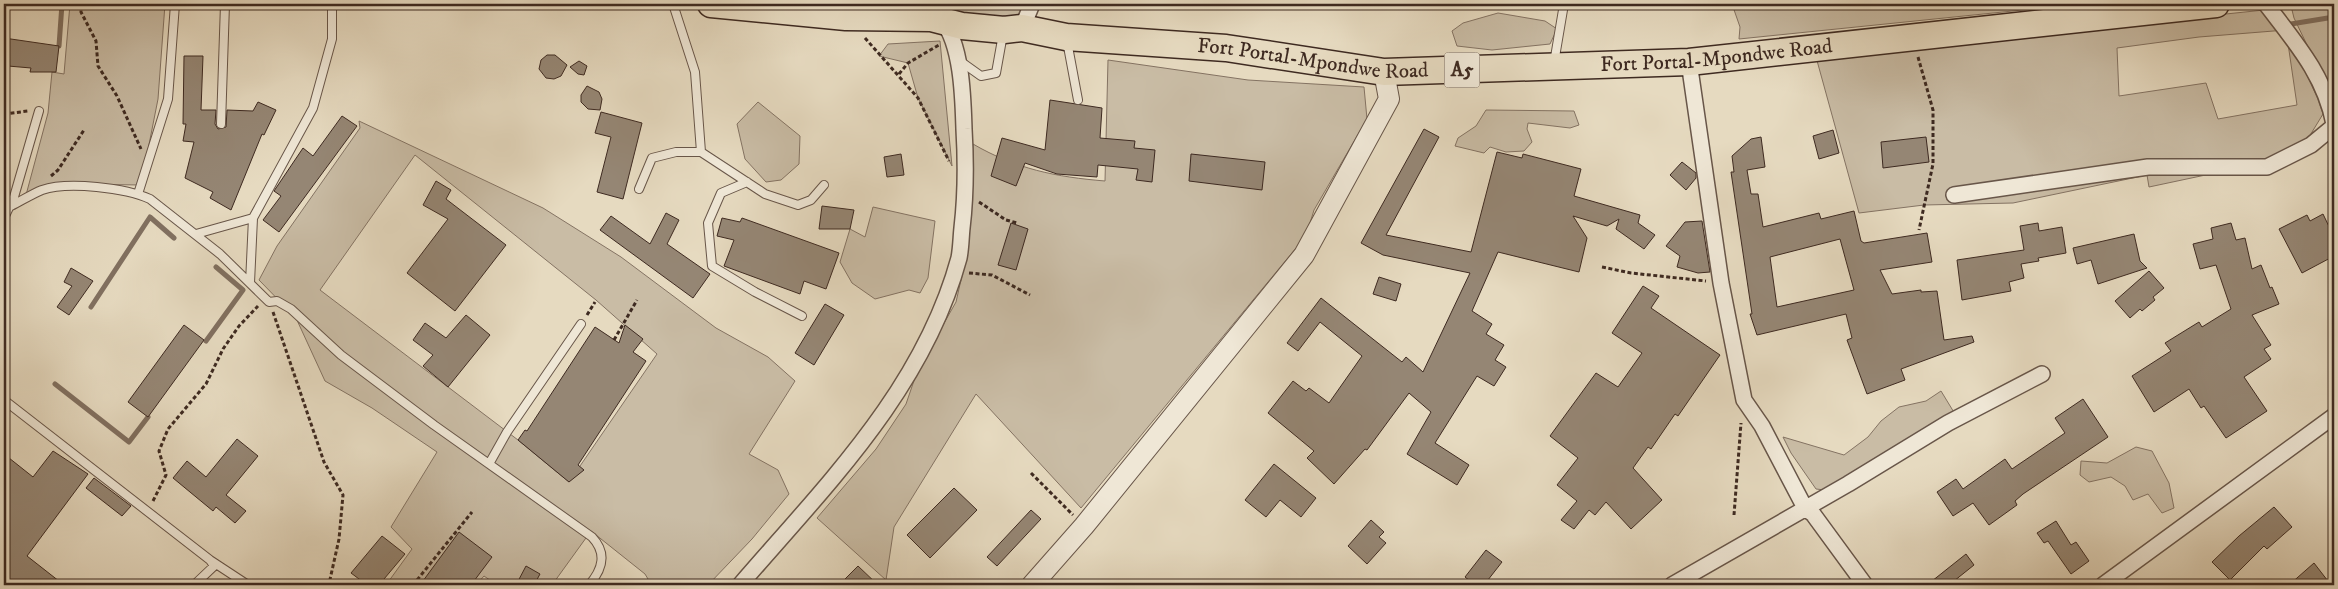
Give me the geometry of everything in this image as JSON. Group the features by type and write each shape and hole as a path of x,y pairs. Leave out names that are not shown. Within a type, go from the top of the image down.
{"highway":[{"name":"Fort Portal-Mpondwe Road","path":"711,4 846,17 1013,29 1066,37 1226,48 1384,72 1689,62 2216,4"}],"street":[{"path":"1013,29 1032,4"},
{"path":"1954,196 2148,167 2267,167 2312,146 2334,125 2330,102 2310,61 2266,4"},
{"path":"740,585 828,487 872,432 910,373 941,309 959,256 966,185 963,94 956,58 946,25"},
{"path":"1689,62 1722,283 1744,400 1762,426 1805,508 1813,514 1865,585"},
{"path":"1032,585 1084,526 1304,255 1389,99 1384,72"},
{"path":"1672,585 1948,423 2042,374"},
{"path":"2102,585 2334,416"}],"lane":[{"path":"138,194 168,99 175,4"},
{"path":"221,124 225,4"},
{"path":"250,283 253,218 314,108 332,39 332,4"},
{"path":"673,4 695,72 701,152"},
{"path":"1553,67 1564,4"},
{"path":"956,58 981,76 996,73 1013,29"},
{"path":"1066,37 1078,100"},
{"path":"4,218 11,206 39,110"},
{"path":"639,188 652,158 676,152 701,152 765,194 798,206 811,200 824,185"},
{"path":"747,182 721,193 708,222 712,266 755,292 802,316"},
{"path":"11,206 44,190 86,186 138,194 150,199 196,234 267,300 277,301 291,309 341,355 489,464 572,522 598,543 602,548 603,562 589,585"},
{"path":"196,234 253,218"},
{"path":"489,464 507,432 581,324"},
{"path":"4,400 210,560 248,585"},
{"path":"194,585 214,566 210,560"}],"path":[{"path":"81,4 81,12 96,42 98,66 117,96 148,164"},
{"path":"846,17 879,56 899,74 918,98 952,166 966,185 971,196 1006,220 1016,223"},
{"path":"899,74 908,62 939,46 946,25"},
{"path":"1912,38 1933,110 1933,164 1919,230"},
{"path":"4,114 39,110"},
{"path":"50,176 58,170 84,130"},
{"path":"1602,267 1631,273 1722,283"},
{"path":"954,272 992,275 1030,295"},
{"path":"149,511 166,474 159,452 168,429 206,384 224,349 239,326 248,320 267,300 324,462 343,495 339,539 329,584 326,585"},
{"path":"614,340 637,300"},
{"path":"1734,515 1744,400"},
{"path":"1031,473 1084,526"},
{"path":"414,585 472,512"}],"shaded area":[{"path":"70,4 165,4 158,99 141,185 73,184 26,195 48,113 52,72 64,74"},
{"path":"937,4 1036,4 1032,16 944,19"},
{"path":"1732,4 2081,4 1739,39 1740,27"},
{"path":"2297,4 2334,4 2334,101 2294,18 2292,10"},
{"path":"2264,10 2286,30 2323,114 2309,137 2262,163 2149,187 2147,175 2013,203 1924,205 1859,213 1816,57","holes":["2286,30 2297,105 2218,119 2206,83 2119,96 2117,48 2199,37"]},
{"path":"1498,13 1545,21 1557,29 1550,44 1492,50 1457,46 1452,31 1463,23"},
{"path":"940,41 952,166 918,98 908,63 879,56 888,44"},
{"path":"1108,60 1248,80 1364,87 1367,119 1314,210 1306,236 1081,508 976,394 894,527 886,580 817,518 876,449 906,404 918,369 956,302 968,249 973,144 989,153 1021,166 1053,174 1105,181"},
{"path":"758,102 800,136 799,164 781,180 766,182 745,159 737,124"},
{"path":"1486,110 1574,111 1579,125 1570,128 1528,123 1527,129 1532,142 1524,151 1506,152 1490,147 1484,153 1455,146 1458,138 1476,126"},
{"path":"359,121 543,208 621,257 716,328 768,357 795,381 749,454 778,470 789,494 752,539 708,585 644,585 648,579 645,574 591,531 552,585 497,585 484,576 476,585 386,585 412,549 391,527 437,452 372,408 325,381 296,318 259,280 277,246 360,128","holes":["415,155 596,300 657,354 569,482 518,440 320,290"]},
{"path":"873,207 935,221 928,278 920,293 909,290 875,299 852,283 840,262 850,229 865,237"},
{"path":"1941,391 1955,414 1834,491 1816,489 1791,453 1783,437 1844,455 1868,437 1881,421 1899,407 1926,401"},
{"path":"2136,447 2152,451 2169,483 2174,508 2162,513 2148,494 2133,500 2125,486 2111,477 2089,482 2080,475 2081,461 2107,463"}],"building":[{"path":"4,38 59,46 56,72 30,72 31,68 8,66 9,58 4,58"},
{"path":"547,55 555,55 567,65 561,76 554,79 546,78 539,69 541,60"},
{"path":"184,56 203,56 201,110 216,110 215,124 218,129 226,127 227,110 253,111 258,102 276,110 264,135 262,134 231,210 210,198 213,192 185,178 194,142 183,141 186,124 183,124"},
{"path":"579,61 587,66 584,75 578,74 570,67"},
{"path":"587,86 599,92 602,99 600,110 588,109 581,102 581,95"},
{"path":"1050,100 1102,108 1100,138 1135,141 1134,148 1155,150 1152,182 1136,180 1138,169 1098,165 1097,177 1057,174 1025,163 1016,186 991,176 1002,138 1045,150"},
{"path":"601,112 642,123 623,199 597,192 611,137 595,133"},
{"path":"342,116 357,126 279,232 263,220 281,196 274,191 303,148 313,156"},
{"path":"1424,129 1439,137 1386,235 1471,252 1497,152 1522,158 1523,154 1581,169 1574,196 1640,215 1638,223 1655,235 1644,249 1616,229 1619,219 1607,226 1573,216 1587,238 1579,272 1498,252 1472,311 1492,324 1486,334 1504,345 1495,360 1506,367 1494,386 1477,376 1435,443 1469,465 1457,485 1407,454 1431,412 1409,393 1367,450 1365,449 1334,484 1307,458 1314,451 1268,413 1293,381 1306,391 1309,388 1329,403 1362,356 1320,322 1298,351 1287,343 1321,298 1402,362 1406,357 1423,372 1470,273 1383,255 1361,243"},
{"path":"1833,130 1839,153 1819,159 1813,136"},
{"path":"1761,137 1765,167 1747,170 1751,194 1758,194 1763,227 1819,213 1821,219 1854,211 1861,241 1864,243 1927,233 1932,262 1880,270 1892,294 1921,290 1921,292 1937,291 1944,340 1972,336 1974,342 1901,369 1905,380 1867,394 1847,340 1852,338 1846,314 1757,335 1750,314 1752,314 1731,172 1734,172 1732,156 1751,139","holes":["1840,239 1854,290 1777,307 1770,257"]},
{"path":"1926,137 1929,162 1883,168 1881,142"},
{"path":"901,154 904,175 887,177 884,157"},
{"path":"1191,154 1265,162 1262,190 1189,181"},
{"path":"1682,162 1696,173 1696,178 1686,190 1670,175"},
{"path":"436,181 451,190 446,199 506,245 455,311 407,273 448,219 423,205"},
{"path":"822,206 854,210 850,229 819,229"},
{"path":"666,213 679,220 667,244 710,274 693,298 600,230 611,216 650,244"},
{"path":"2323,214 2334,237 2334,256 2302,273 2279,229 2307,215 2310,221"},
{"path":"722,218 740,222 742,218 839,253 826,289 804,281 800,294 724,266 734,240 717,236"},
{"path":"1702,221 1710,272 1698,273 1677,267 1680,256 1666,246 1685,222"},
{"path":"1011,223 1028,229 1016,270 998,265"},
{"path":"2038,223 2039,231 2062,227 2066,253 2038,258 2039,261 2021,264 2024,278 2009,282 2011,291 1962,300 1957,260 2024,250 2020,226"},
{"path":"2231,223 2236,240 2245,238 2252,269 2261,265 2279,304 2252,315 2271,345 2264,349 2271,359 2244,377 2267,411 2226,438 2204,406 2201,408 2189,389 2154,412 2132,376 2171,351 2165,343 2199,322 2202,327 2231,309 2216,265 2200,269 2193,244 2213,239 2211,228"},
{"path":"2134,234 2140,261 2147,268 2098,284 2091,260 2077,264 2073,248"},
{"path":"71,268 93,281 69,315 57,307 72,286 64,282"},
{"path":"2149,271 2164,288 2153,297 2155,300 2130,318 2115,301"},
{"path":"1379,277 1401,284 1396,301 1373,294"},
{"path":"1643,286 1659,296 1651,308 1720,355 1678,416 1675,414 1651,449 1648,447 1633,468 1662,500 1631,529 1606,502 1595,515 1589,510 1574,529 1561,520 1577,501 1557,485 1578,458 1550,436 1596,373 1618,387 1642,353 1612,333"},
{"path":"825,304 844,315 814,365 795,353"},
{"path":"466,315 490,335 448,387 423,366 433,355 413,340 425,323 446,338"},
{"path":"184,325 204,340 148,417 128,402"},
{"path":"625,325 643,339 633,352 646,361 578,465 584,470 569,482 518,440 525,430 527,431 595,327 619,343"},
{"path":"2083,399 2108,437 2023,494 2015,501 2017,505 1989,525 1973,503 1953,516 1937,492 1956,479 1963,489 2005,459 2012,469 2065,433 2055,418"},
{"path":"237,439 258,456 226,495 246,511 235,523 216,507 213,511 173,478 187,461 206,477"},
{"path":"53,451 88,474 27,556 64,585 4,585 4,454 33,477"},
{"path":"1274,464 1316,498 1301,517 1280,500 1266,517 1245,500"},
{"path":"94,478 131,506 122,516 86,488"},
{"path":"954,488 977,510 930,558 907,535"},
{"path":"2274,507 2292,527 2267,549 2264,546 2230,580 2212,562 2239,536"},
{"path":"1031,510 1041,519 997,566 987,557"},
{"path":"1371,520 1384,532 1379,537 1386,543 1367,564 1348,546"},
{"path":"2056,521 2071,545 2076,542 2089,561 2071,574 2048,541 2044,543 2037,533"},
{"path":"459,532 492,557 471,585 420,585"},
{"path":"382,536 405,554 379,585 367,585 351,573"},
{"path":"1486,550 1502,562 1484,585 1475,585 1465,577"},
{"path":"1966,554 1974,565 1949,585 1927,585"},
{"path":"2314,563 2331,585 2289,585"},
{"path":"526,566 540,574 534,585 516,585"},
{"path":"858,566 878,585 839,585"}],"waterway":[{"path":"59,46 62,4"},
{"path":"2291,24 2334,17"},
{"path":"91,307 150,217 174,238"},
{"path":"206,341 243,290 216,267"},
{"path":"55,384 129,442 148,417"}]}
